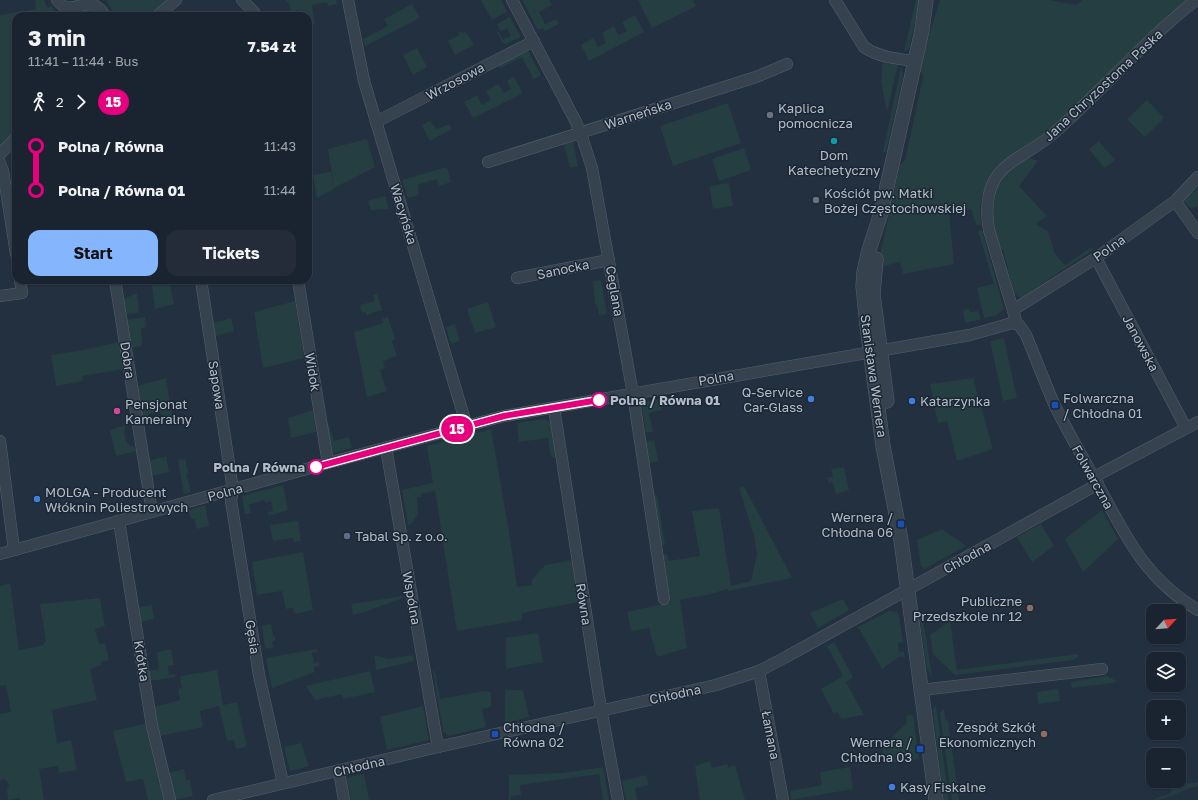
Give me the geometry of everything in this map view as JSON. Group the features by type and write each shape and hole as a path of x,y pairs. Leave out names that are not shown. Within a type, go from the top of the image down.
{"street":[{"path":"57,0 60,4 68,8 93,4 102,12"},
{"path":"162,12 176,0"},
{"path":"242,0 254,12"},
{"name":"Wacyńska","path":"348,0 362,71 376,122 467,426"},
{"name":"Ceglana","path":"512,0 580,133 592,168 632,394 664,599"},
{"path":"835,0 864,47 870,51 882,55 915,61"},
{"name":"Stanisława Wernera","path":"926,0 922,30 881,213 873,284 875,351 900,502 901,540 936,800"},
{"name":"Stanisława Wernera","path":"922,30 934,0"},
{"name":"Jana Chryzostoma Paska","path":"1016,324 1001,274 987,218 989,193 995,180 1008,165 1054,134 1162,30 1196,0"},
{"name":"Wrzosowa","path":"376,122 534,41"},
{"name":"Warneńska","path":"488,162 756,77 787,64"},
{"path":"0,154 12,142"},
{"path":"0,163 3,171 12,228"},
{"name":"Polna","path":"1013,310 1096,258 1175,201 1198,177"},
{"path":"1175,201 1198,233"},
{"name":"Janowska","path":"1096,258 1186,428"},
{"name":"Sanocka","path":"517,278 609,260"},
{"path":"0,296 22,293 21,284"},
{"name":"Dobra","path":"116,284 152,512"},
{"name":"Sapowa","path":"201,284 233,490"},
{"name":"Widok","path":"299,284 328,464"},
{"name":"Polna","path":"0,554 504,416 970,334 1008,323 1016,324"},
{"name":"Folwarczna","path":"1016,324 1022,329 1026,336 1055,405 1128,539 1143,562 1165,585 1184,601 1198,610"},
{"name":"Równa","path":"554,408 602,710 618,800"},
{"name":"Chłodna","path":"213,800 236,797 283,783 716,685 759,671 908,590 1198,422"},
{"path":"0,441 14,550"},
{"name":"Wspólna","path":"386,448 438,747"},
{"name":"Gęsia","path":"233,490 232,502 259,675 283,783"},
{"name":"Krótka","path":"119,521 152,726 170,800"},
{"path":"921,690 1102,669"},
{"name":"Łamana","path":"759,671 783,800"},
{"path":"339,771 344,800"}],"green space":[{"path":"35,0 46,0 44,1 48,8 51,6 56,12 18,12 36,9"},
{"path":"106,0 168,0 152,12 114,12"},
{"path":"285,0 336,0 337,4 328,6 327,2 312,5 315,24 312,24 312,12 299,12 298,10 290,12 289,3"},
{"path":"481,0 501,0 507,12 492,20"},
{"path":"522,0 549,0 552,5 539,12 545,24 556,19 559,24 545,31 543,28 538,30"},
{"path":"638,0 693,0 696,6 652,28"},
{"path":"916,0 920,0 909,49 904,52"},
{"path":"940,0 1049,0 1076,5 1083,0 1187,0 1169,14 1067,116 991,178 982,196 980,206 981,225 976,225 971,209 949,213 954,264 903,274 900,262 884,266 878,264 900,165 905,160 923,77 920,70"},
{"path":"412,4 420,18 365,46 363,39 388,26 384,19"},
{"path":"12,13 12,135 0,148 0,15"},
{"path":"635,15 644,32 589,61 581,45 593,38 598,47 606,43 602,33 614,26 618,35 627,31 622,22"},
{"path":"510,17 521,37 506,44 503,43 497,33 499,32 503,40 511,36 507,28 501,31 497,24"},
{"path":"462,31 463,33 466,32 474,45 455,55 448,41 459,35 458,33"},
{"path":"417,48 427,67 413,75 403,55"},
{"path":"527,49 541,75 535,79 533,78 522,57 500,68 498,64"},
{"path":"883,60 898,64 887,112 881,82"},
{"path":"901,67 903,77 886,152 883,152"},
{"path":"514,77 523,93 473,118 464,102 477,95 482,105 491,100 486,91 498,84 504,93 511,89 507,81"},
{"path":"1147,100 1164,118 1145,137 1127,119"},
{"path":"728,103 741,143 673,166 660,126"},
{"path":"430,121 436,129 449,124 452,129 430,141 422,125"},
{"path":"367,139 375,167 334,188 328,149"},
{"path":"573,141 578,166 570,168 564,144"},
{"path":"1099,141 1115,160 1104,168 1089,149"},
{"path":"744,148 751,170 719,181 712,159"},
{"path":"1028,157 1038,161 1019,186 1047,216 1036,224 1048,231 1055,254 1065,265 1092,247 1093,250 1022,297 1019,297 1014,293 1003,250 996,249 990,209 997,185 1008,170"},
{"path":"447,167 451,182 439,186 437,179 420,184 418,185 419,195 408,198 402,180"},
{"path":"331,172 334,189 317,198 313,175"},
{"path":"729,183 733,206 713,209 709,186"},
{"path":"1198,188 1198,206 1191,208 1184,202 1184,199"},
{"path":"385,196 389,209 371,210 368,201"},
{"path":"982,230 1004,309 997,315 984,318 977,288 994,284 978,231"},
{"path":"601,280 607,314 599,315 597,305 595,304 593,281"},
{"path":"170,284 174,304 155,309 152,285"},
{"path":"137,293 139,310 137,313 126,314 124,299"},
{"path":"377,294 382,310 366,315 366,312 362,313 360,305 375,301 373,295"},
{"path":"295,301 304,358 263,368 254,312"},
{"path":"488,302 496,327 475,333 467,309"},
{"path":"969,309 970,312 978,311 981,319 965,323 963,310"},
{"path":"145,317 146,327 141,328 142,345 132,348 127,320"},
{"path":"388,317 395,339 392,341 397,356 383,361 385,368 380,370 387,391 367,397 354,332 383,323 382,319"},
{"path":"231,318 234,331 215,336 213,323"},
{"path":"455,324 460,341 451,344 446,327"},
{"path":"1004,338 1017,398 1003,401 990,341"},
{"path":"120,342 125,369 82,376 83,381 56,386 51,355"},
{"path":"166,378 173,421 162,422 161,412 148,414 148,416 142,417 137,386"},
{"path":"973,378 993,449 957,461 947,421 938,423 930,384"},
{"path":"660,399 662,410 649,413 653,432 646,433 641,403"},
{"path":"313,410 316,432 291,438 288,418"},
{"path":"544,419 551,422 555,457 551,457 548,438 519,442 517,423"},
{"path":"126,425 124,434 125,439 130,446 134,447 137,451 116,456 110,430"},
{"path":"327,425 329,425 334,441 349,437 352,448 333,453 331,451"},
{"path":"491,429 517,587 532,585 531,581 545,565 573,560 579,602 522,613 522,620 457,631 435,491 421,494 421,497 417,497 418,514 411,524 408,525 402,490 433,483 427,446"},
{"path":"654,440 658,461 648,463 645,441"},
{"path":"166,456 169,472 151,476 149,461"},
{"path":"185,459 188,473 186,474 191,492 184,494 178,460"},
{"path":"844,467 849,490 836,494 832,482 829,483 827,478 833,476 831,469"},
{"path":"283,485 288,510 269,516 268,512 273,511 271,501 265,503 264,500 249,505 251,513 245,514 242,496"},
{"path":"744,486 792,578 728,591 727,589 711,594 680,600 687,648 657,657 649,628 631,631 627,612 671,602 663,555 667,554 668,561 700,556 692,511 719,508 731,586 751,581 757,554 754,536 739,488"},
{"path":"657,495 665,545 662,545 654,496"},
{"path":"205,505 209,526 197,529 194,519 191,519 188,510"},
{"path":"1102,510 1118,539 1083,572 1065,539"},
{"path":"298,521 301,541 294,542 293,538 273,541 270,525"},
{"path":"1041,524 1054,546 1032,562 1017,537"},
{"path":"943,530 966,546 924,569 921,566 917,540"},
{"path":"303,552 313,610 294,614 293,608 286,609 282,591 257,595 252,562"},
{"path":"10,583 19,650 44,645 46,642 40,604 100,598 105,626 95,629 99,644 105,643 109,660 101,662 102,665 90,669 97,700 52,710 57,743 71,740 77,770 59,773 58,766 39,769 44,800 20,800 20,798 8,800 8,782 4,779 0,781 0,714 11,712 6,685 0,686 0,586"},
{"path":"403,596 403,598 353,615 351,604"},
{"path":"843,599 849,610 818,628 810,613"},
{"path":"152,605 154,619 140,622 138,607"},
{"path":"889,611 897,612 899,616 903,642 898,643 899,652 904,652 905,657 899,657 882,669 858,627"},
{"path":"919,614 921,614 926,637 932,678 927,668"},
{"path":"950,621 957,670 1078,654 1078,657 1073,660 955,675 933,654 931,638 929,636"},
{"path":"271,624 273,636 275,636 275,640 272,642 275,647 265,649 262,626"},
{"path":"538,633 543,662 506,669 505,638"},
{"path":"834,642 853,677 846,682 864,715 841,719 838,712 834,714 821,689 843,676 827,646"},
{"path":"171,649 174,665 168,666 169,675 175,674 176,677 150,681 148,671 159,669 157,652"},
{"path":"317,649 317,652 312,653 314,663 319,662 319,666 314,667 315,672 272,688 266,658"},
{"path":"374,655 389,659 413,655 414,661 376,670"},
{"path":"217,670 223,705 237,702 247,746 238,749 236,748 234,740 227,741 219,706 200,711 203,727 160,736 154,707 180,700 178,689 182,688 180,676"},
{"path":"370,671 375,692 343,699 342,694 315,700 306,686"},
{"path":"433,671 435,671 440,699 484,691 491,692 491,707 482,709 486,727 449,736 443,731"},
{"path":"1107,676 1117,681 1113,683 1072,688 1071,682"},
{"path":"1058,689 1060,701 1038,704 1037,692"},
{"path":"505,690 523,690 529,717 505,723"},
{"path":"936,704 949,800 944,800 933,712"},
{"path":"423,706 429,740 387,750 380,717"},
{"path":"944,709 946,721 948,721 959,800 952,800 940,713"},
{"path":"913,715 919,759 884,764 882,747 907,723 906,716"},
{"path":"148,723 165,800 148,800 143,779 126,782 113,731"},
{"path":"301,743 309,766 290,771 284,747"},
{"path":"710,761 712,768 727,764 728,767 735,765 745,800 700,800 695,766"},
{"path":"603,767 609,800 603,800 599,774 520,785 521,795 511,796 511,800 509,800 509,775 563,773"},
{"path":"850,767 853,789 791,800 790,791 822,785 820,772"},
{"path":"184,769 186,780 190,780 193,796 174,800 168,773"},
{"path":"364,774 369,800 351,800 347,780 349,777"},
{"path":"646,775 649,785 635,788 637,800 626,800 622,781"},
{"path":"1198,782 1198,786 1165,798 1154,800 1172,793 1171,788 1186,788 1186,784"}],"bus line":[{"name":"15","path":"316,467 504,416 599,400"}],"place":[{"name":"Kaplica pomocnicza","path":"770,115"},
{"name":"Dom Katechetyczny","path":"834,141"},
{"name":"Kościół pw. Matki Bożej Częstochowskiej","path":"816,200"},
{"name":"Q-Service Car-Glass","path":"811,399"},
{"name":"Polna / Równa 01","path":"599,400"},
{"name":"Katarzynka","path":"912,401"},
{"name":"Folwarczna / Chłodna 01","path":"1055,405"},
{"name":"Pensjonat Kameralny","path":"117,411"},
{"name":"Polna / Równa","path":"316,467"},
{"name":"MOLGA - Producent Włóknin Poliestrowych","path":"37,499"},
{"name":"Wernera / Chłodna 06","path":"901,524"},
{"name":"Tabal Sp. z o.o.","path":"347,536"},
{"name":"Publiczne Przedszkole nr 12","path":"1030,608"},
{"name":"Chłodna / Równa 02","path":"495,734"},
{"name":"Zespół Szkół Ekonomicznych","path":"1044,734"},
{"name":"Wernera / Chłodna 03","path":"920,749"},
{"name":"Kasy Fiskalne","path":"892,787"}]}
